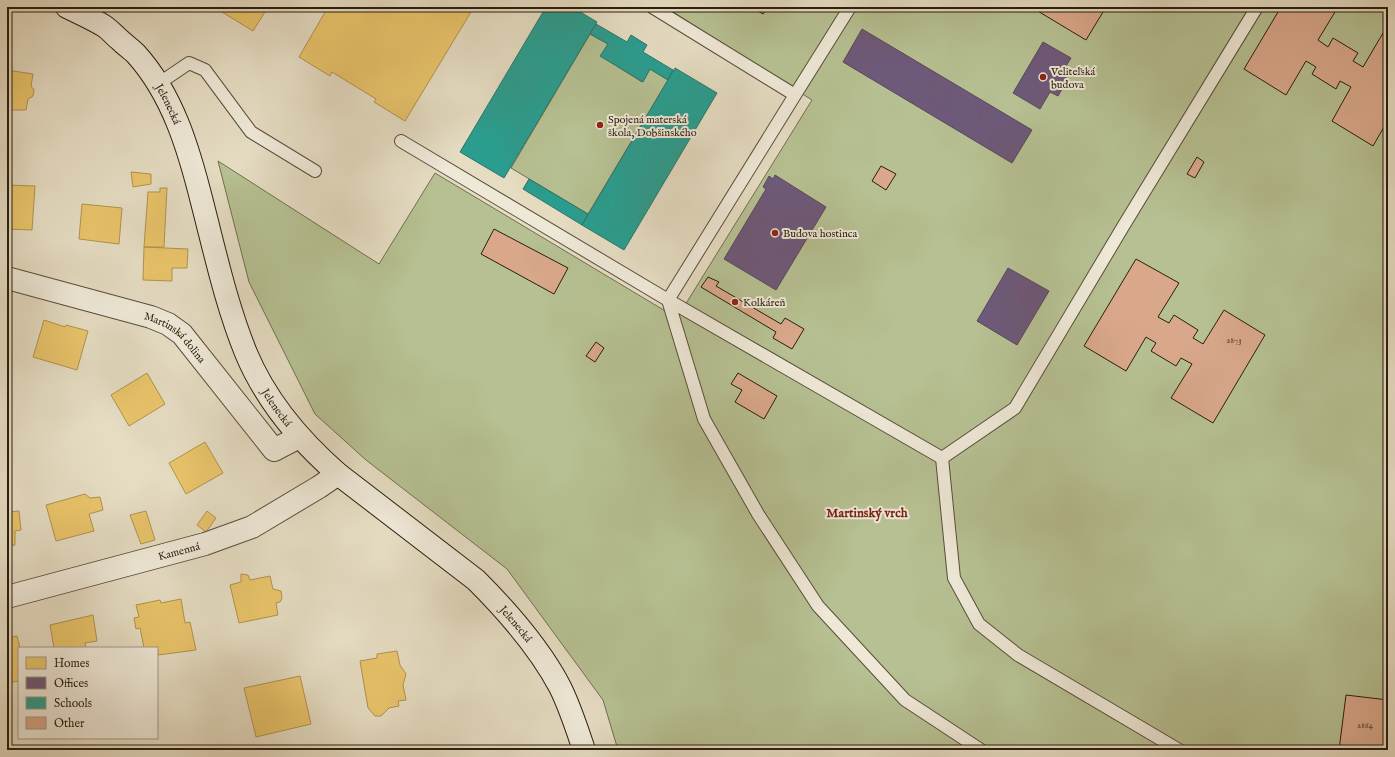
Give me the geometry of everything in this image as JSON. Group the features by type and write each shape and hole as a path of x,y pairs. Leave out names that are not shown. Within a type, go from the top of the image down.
{"street":[{"name":"Jelenecká","path":"67,7 105,26 136,54 158,84 173,113 191,158 231,312 246,353 262,385 279,412 299,437 317,456 338,474 476,580 516,622 541,656 560,688 584,750"},
{"name":"Martinská dolina","path":"7,278 151,317 168,324 182,334 274,450 299,437"},
{"name":"Kamenná","path":"7,597 205,544 252,527 338,474"}],"lane":[{"path":"652,7 795,95"},
{"path":"850,7 668,300 704,419 758,514 818,606 905,700 980,750"},
{"path":"942,458 1015,408 1124,225 1257,7"},
{"path":"158,84 189,64 205,70 251,132 315,171"},
{"path":"401,141 668,300 942,458"},
{"path":"942,458 954,578 980,624 1018,655 1179,750"}],"green space":[{"path":"665,7 1388,7 1388,750 618,750 603,700 507,569 366,460 315,414 249,282 218,161 379,264 435,173 677,318 812,100"},
{"path":"590,34 608,44 601,56 642,82 650,69 668,80 588,214 511,168"}],"building: Homes":[{"path":"225,7 268,7 253,31 222,12"},
{"path":"328,7 474,7 405,121 374,102 376,99 332,72 330,76 299,57"},
{"path":"7,70 33,74 31,86 34,90 33,96 28,99 26,110 7,110"},
{"path":"131,172 151,174 151,184 133,187"},
{"path":"7,185 35,186 32,230 7,229"},
{"path":"160,188 167,188 164,247 144,247 148,192 160,192"},
{"path":"82,204 122,208 119,244 79,239"},
{"path":"144,247 188,249 187,268 172,268 172,281 143,280"},
{"path":"44,320 65,327 66,325 88,331 77,370 33,357"},
{"path":"147,373 165,404 129,426 111,395"},
{"path":"205,442 223,473 186,494 169,463"},
{"path":"85,494 90,498 100,497 103,510 89,514 94,531 56,541 46,505"},
{"path":"19,511 21,530 15,531 15,545 7,546 7,512"},
{"path":"146,511 155,540 141,544 130,515"},
{"path":"207,511 216,518 206,532 197,525"},
{"path":"241,574 248,575 250,580 270,576 273,589 281,591 282,598 280,602 276,603 278,615 239,623 230,585 241,582"},
{"path":"181,599 185,623 190,622 196,650 158,655 158,647 144,647 140,628 136,629 134,618 139,617 136,605 160,600 161,603"},
{"path":"93,615 97,641 85,643 86,647 54,647 50,625"},
{"path":"17,636 20,647 18,647 18,681 7,683 7,638"},
{"path":"397,651 400,665 406,674 403,685 406,700 398,701 399,706 389,708 381,716 375,716 368,708 360,661 377,658 377,654"},
{"path":"300,676 311,724 256,737 244,688"}],"building: Offices":[{"path":"862,29 1032,130 1012,163 843,62"},
{"name":"Veliteľská budova","path":"1043,42 1071,58 1061,74 1068,79 1058,96 1050,92 1040,109 1013,93"},
{"name":"Budova hostinca","path":"775,175 826,207 776,290 724,259 766,189 763,187 769,176 773,179"},
{"path":"1008,268 1049,291 1017,345 977,321"}],"building: Schools":[{"path":"546,7 572,7 597,22 504,178 460,152"},
{"path":"596,24 627,42 631,35 647,45 643,52 673,70 668,80 650,69 643,82 600,56 608,44 590,34"},
{"path":"675,68 717,93 624,250 582,225"},
{"path":"529,179 588,214 582,225 523,189"}],"building: Other":[{"path":"751,7 767,7 763,14"},
{"path":"1031,7 1106,7 1086,40"},
{"path":"1281,7 1338,7 1318,40 1328,47 1333,38 1358,53 1353,61 1363,67 1383,33 1388,36 1388,120 1373,146 1332,121 1351,87 1340,81 1336,89 1312,74 1316,67 1306,61 1286,95 1244,69"},
{"path":"1197,157 1204,162 1195,178 1187,174"},
{"path":"881,166 896,174 886,190 872,181"},
{"path":"494,229 568,268 554,294 481,254"},
{"path":"1136,259 1179,283 1158,317 1169,323 1174,315 1198,330 1193,338 1203,344 1224,310 1265,335 1213,423 1171,398 1192,364 1181,358 1176,366 1151,351 1156,343 1146,337 1126,371 1084,346"},
{"name":"Kolkáreň","path":"708,277 719,282 716,286 781,324 785,318 804,329 792,349 773,338 776,332 701,287"},
{"path":"596,342 604,348 595,362 586,356"},
{"path":"738,373 777,396 764,419 735,402 742,390 731,384"},
{"path":"1346,695 1388,700 1388,750 1339,750"}],"place":[{"name":"Veliteľská budova","path":"1043,77"},
{"name":"Spojená materská škola, Dobšinského","path":"600,125"},
{"name":"Budova hostinca","path":"775,233"},
{"name":"Kolkáreň","path":"735,302"}],"district":[{"name":"Martinský vrch","path":"867,512"}]}
